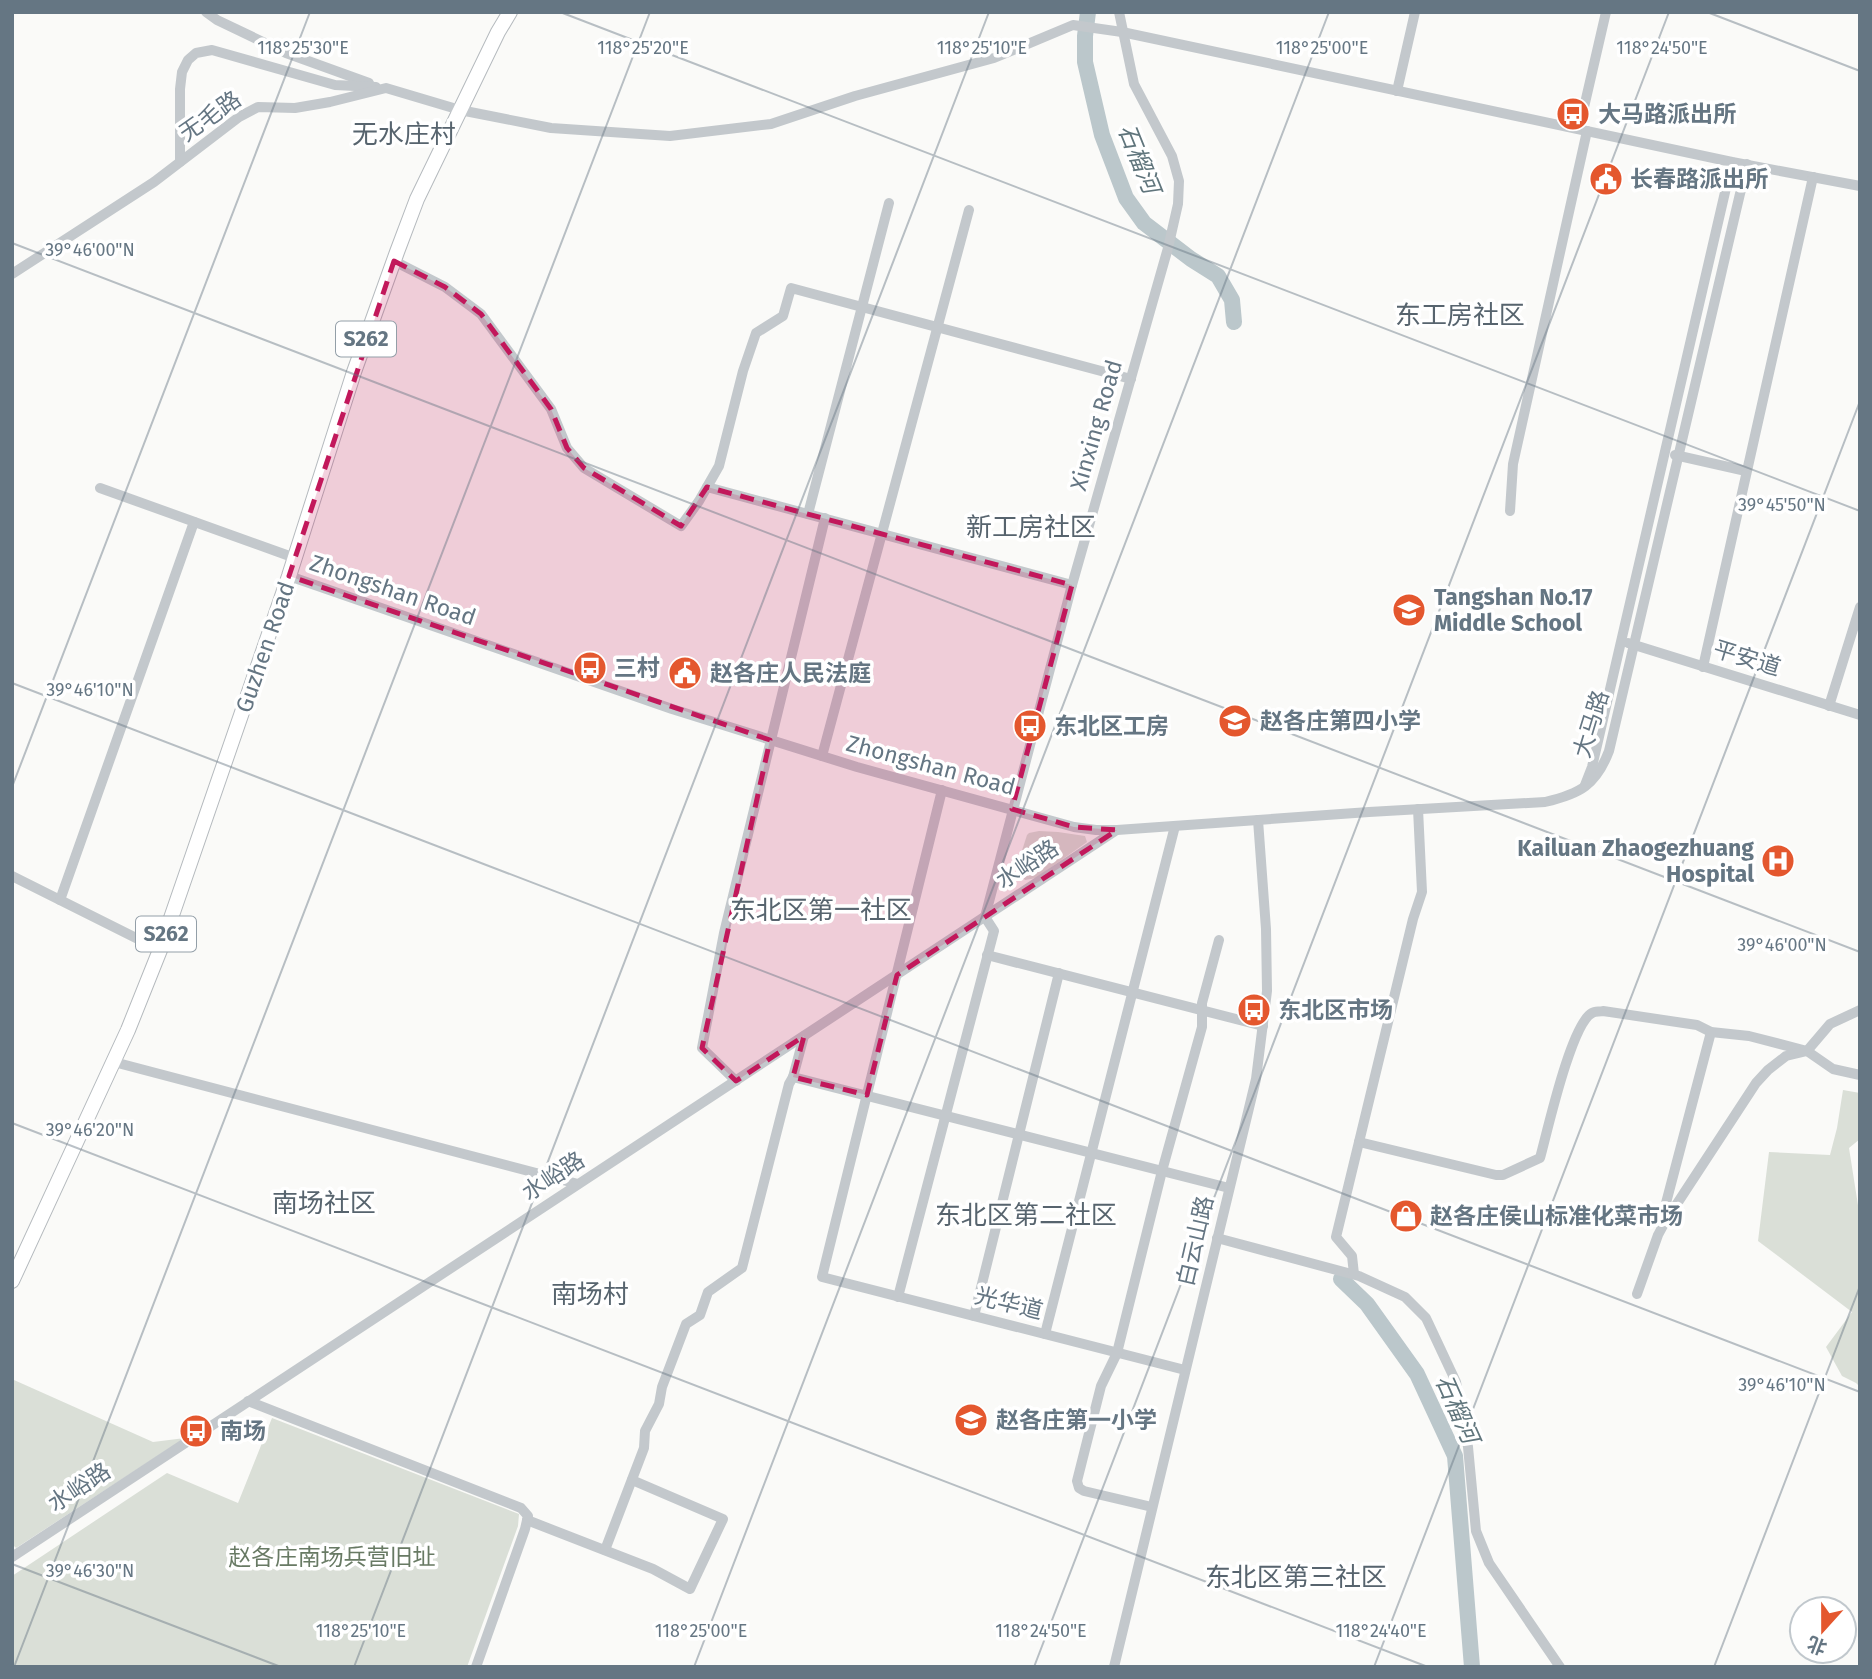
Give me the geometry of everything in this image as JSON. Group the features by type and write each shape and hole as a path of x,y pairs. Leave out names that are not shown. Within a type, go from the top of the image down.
{"main road":[{"name":"Guzhen Road","path":"12,1281 114,1062 160,950 289,576 354,372 417,198 510,12"}],"street":[{"path":"206,12 286,53 386,88 460,110 551,128 670,136 771,124 855,96 995,58 1073,25 1122,32 1732,162 1860,186"},
{"name":"Xinxing Road","path":"985,917 1072,585 1173,230 1178,204 1179,181 1172,156 1134,84 1119,12"},
{"path":"1397,91 1415,12"},
{"path":"1510,511 1513,464 1606,12"},
{"path":"180,162 182,72 188,60 197,53 212,50 335,85 386,88"},
{"name":"无毛路","path":"12,274 154,182 239,117 257,107 295,108 386,88"},
{"name":"大马路","path":"1584,787 1592,767 1732,162"},
{"name":"大马路","path":"1584,787 1594,779 1609,751 1747,164"},
{"path":"1703,667 1813,177"},
{"path":"808,514 889,203"},
{"path":"821,756 969,210"},
{"path":"394,261 445,287 481,314 551,409 567,448 584,468 681,526 719,466 743,371 756,333 783,316 791,288 1131,379"},
{"path":"1665,453 1746,471"},
{"path":"707,487 1072,585"},
{"path":"100,488 295,558"},
{"path":"736,1081 702,1048 724,933 825,518"},
{"path":"60,900 194,522"},
{"name":"Zhongshan Road","path":"289,576 671,709 821,756 1074,827 1117,830 1545,802 1571,796 1584,787"},
{"path":"1829,706 1860,607"},
{"name":"平安道","path":"1622,640 1634,646 1860,715"},
{"path":"867,1096 942,790"},
{"path":"1354,1274 1352,1256 1335,1237 1413,919 1422,892 1418,809"},
{"name":"白云山路","path":"1114,1667 1256,1079 1267,991 1258,820"},
{"path":"1045,1334 1175,826"},
{"name":"水峪路","path":"12,1557 1117,830"},
{"path":"12,876 160,950"},
{"path":"898,1297 993,931 985,917"},
{"path":"1152,1507 1083,1491 1077,1485 1101,1386 1117,1353 1162,1171 1202,1027 1202,1003 1219,940"},
{"path":"987,955 1263,1026"},
{"path":"974,1316 1059,973"},
{"path":"1658,1235 1756,1083 1786,1056 1807,1051 1830,1024 1860,1010"},
{"path":"1359,1142 1496,1175 1503,1175 1540,1158 1557,1093 1583,1022 1592,1013 1603,1011 1698,1025 1712,1031 1749,1036 1807,1051 1833,1069 1860,1075"},
{"path":"1637,1294 1658,1235 1712,1031"},
{"path":"605,1550 643,1448 645,1431 659,1405 662,1387 686,1324 700,1315 708,1292 742,1268 804,1036"},
{"path":"114,1062 578,1184"},
{"path":"793,1076 1229,1188"},
{"name":"光华道","path":"867,1096 822,1277 1185,1370"},
{"path":"1217,1238 1354,1274 1405,1297 1426,1318 1456,1382 1468,1447 1476,1531 1489,1563 1560,1667"},
{"path":"248,1401 521,1508 528,1516 476,1667"},
{"path":"527,1520 653,1569 690,1589 723,1519 632,1480"}],"highlighted area":[{"path":"394,261 445,287 481,314 551,409 567,448 584,468 681,526 707,487 1072,585 1012,809 1074,827 1117,830 897,975 867,1095 793,1077 804,1036 736,1081 702,1048 770,740 289,576"}],"green space":[{"path":"1039,831 1085,836 1087,842 1036,878 1025,880 1019,873 1019,860 1027,835"},
{"path":"1843,1090 1860,1093 1860,1139 1849,1148 1860,1218 1860,1387 1842,1376 1826,1347 1852,1312 1758,1241 1769,1152 1830,1155"},
{"path":"12,1376 14,1380 153,1442 185,1438 16,1548 12,1544"},
{"name":"赵各庄南场兵营旧址","path":"272,1418 519,1514 518,1526 467,1667 12,1667 12,1576 167,1473 238,1503"}],"waterway":[{"name":"石榴河","path":"1088,12 1085,62 1102,135 1126,198 1144,223 1218,276 1232,300 1234,322"},
{"name":"石榴河","path":"1341,1279 1367,1304 1417,1374 1455,1456 1472,1667"}],"place":[{"name":"大马路派出所","path":"1573,114"},
{"name":"长春路派出所","path":"1606,179"},
{"name":"Tangshan No.17 Middle School","path":"1409,610"},
{"name":"三村","path":"590,668"},
{"name":"赵各庄人民法庭","path":"685,673"},
{"name":"赵各庄第四小学","path":"1235,721"},
{"name":"东北区工房","path":"1030,726"},
{"name":"Kailuan Zhaogezhuang Hospital","path":"1778,861"},
{"name":"东北区市场","path":"1254,1010"},
{"name":"赵各庄侯山标准化菜市场","path":"1406,1216"},
{"name":"赵各庄第一小学","path":"971,1420"},
{"name":"南场","path":"196,1431"}],"district":[{"name":"无水庄村","path":"404,134"},
{"name":"东工房社区","path":"1460,315"},
{"name":"新工房社区","path":"1031,527"},
{"name":"东北区第一社区","path":"821,910"},
{"name":"南场社区","path":"324,1203"},
{"name":"东北区第二社区","path":"1026,1215"},
{"name":"南场村","path":"590,1294"},
{"name":"东北区第三社区","path":"1296,1577"}]}
